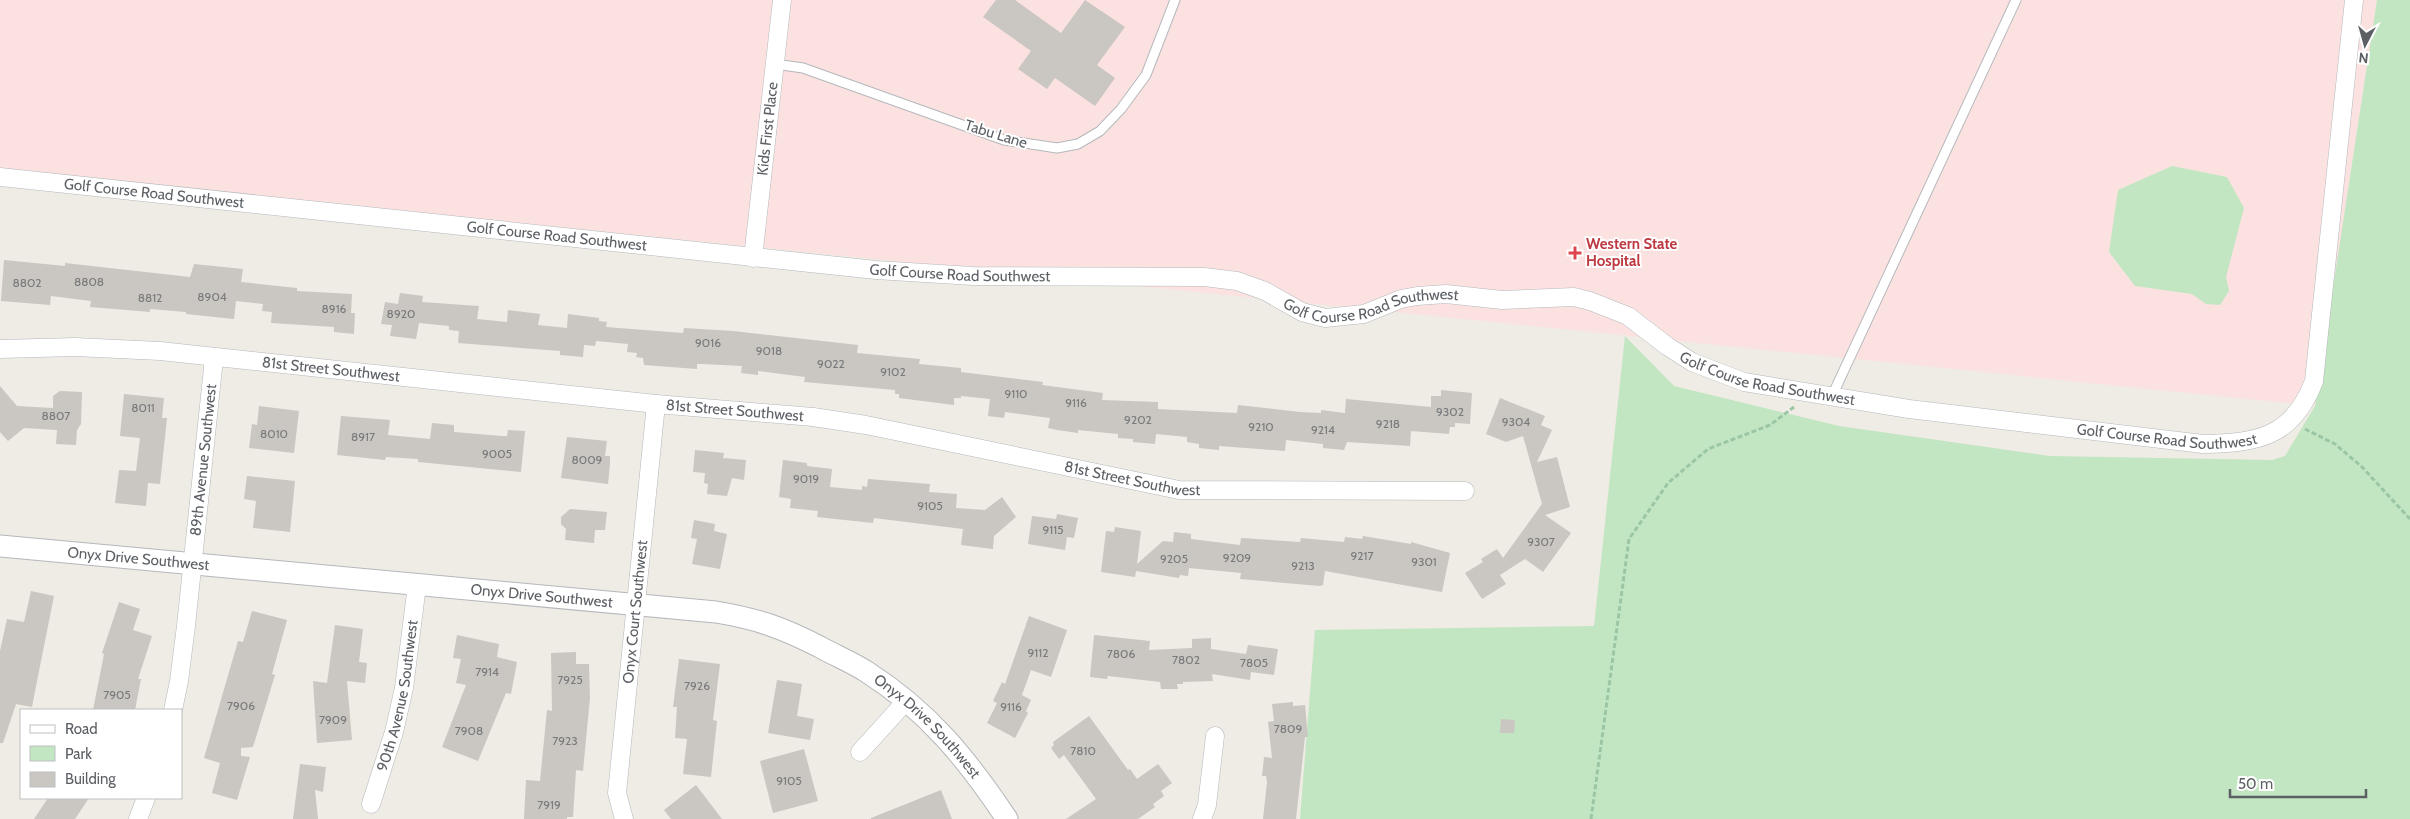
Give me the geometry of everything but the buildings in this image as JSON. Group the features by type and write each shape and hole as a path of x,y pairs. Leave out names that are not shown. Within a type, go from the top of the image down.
{"street":[{"name":"Kids First Place","path":"753,258 782,0"},
{"name":"Golf Course Road Southwest","path":"0,177 876,270 973,276 1204,277 1246,284 1265,291 1302,312 1325,318 1364,314 1401,299 1416,296 1446,294 1502,300 1574,297 1590,301 1628,316 1667,346 1692,362 1744,382 1909,409 2203,444 2247,442 2279,431 2290,421 2307,400 2314,381 2354,0"},
{"name":"81st Street Southwest","path":"0,349 75,347 160,352 656,404 812,417 866,425 1178,490 1465,491"},
{"name":"89th Avenue Southwest","path":"172,709 185,636 191,564 214,358"},
{"name":"Onyx Court Southwest","path":"624,819 617,793 656,404"},
{"name":"Onyx Drive Southwest","path":"0,546 716,612 752,618 787,630 865,671 907,700 942,733 968,762 1007,819"},
{"name":"90th Avenue Southwest","path":"371,804 394,732 404,688 417,585"},
{"path":"860,752 907,700"},
{"path":"1202,819 1206,805 1215,736"},
{"path":"138,819 146,799"}],"lane":[{"name":"Tabu Lane","path":"775,64 803,68 1004,140 1057,148 1078,144 1100,131 1121,109 1146,75 1174,0"},
{"path":"1832,396 2016,0"}],"path":[{"path":"1591,819 1629,539 1668,484 1708,449 1770,426 1812,393"},
{"path":"2290,421 2335,444 2362,467 2410,519"}],"shaded area":[{"name":"Western State Hospital","path":"0,0 2377,0 2315,406 0,170"}],"green space":[{"path":"2377,0 2410,0 2410,819 1300,819 1315,630 1594,626 1625,336 1674,386 1839,426 2049,456 2272,460 2285,456 2315,406"},
{"path":"2172,166 2227,177 2244,208 2226,277 2229,291 2220,305 2206,304 2192,294 2135,286 2109,252 2118,190"}],"place":[{"name":"Western State Hospital","path":"1575,253"}]}
